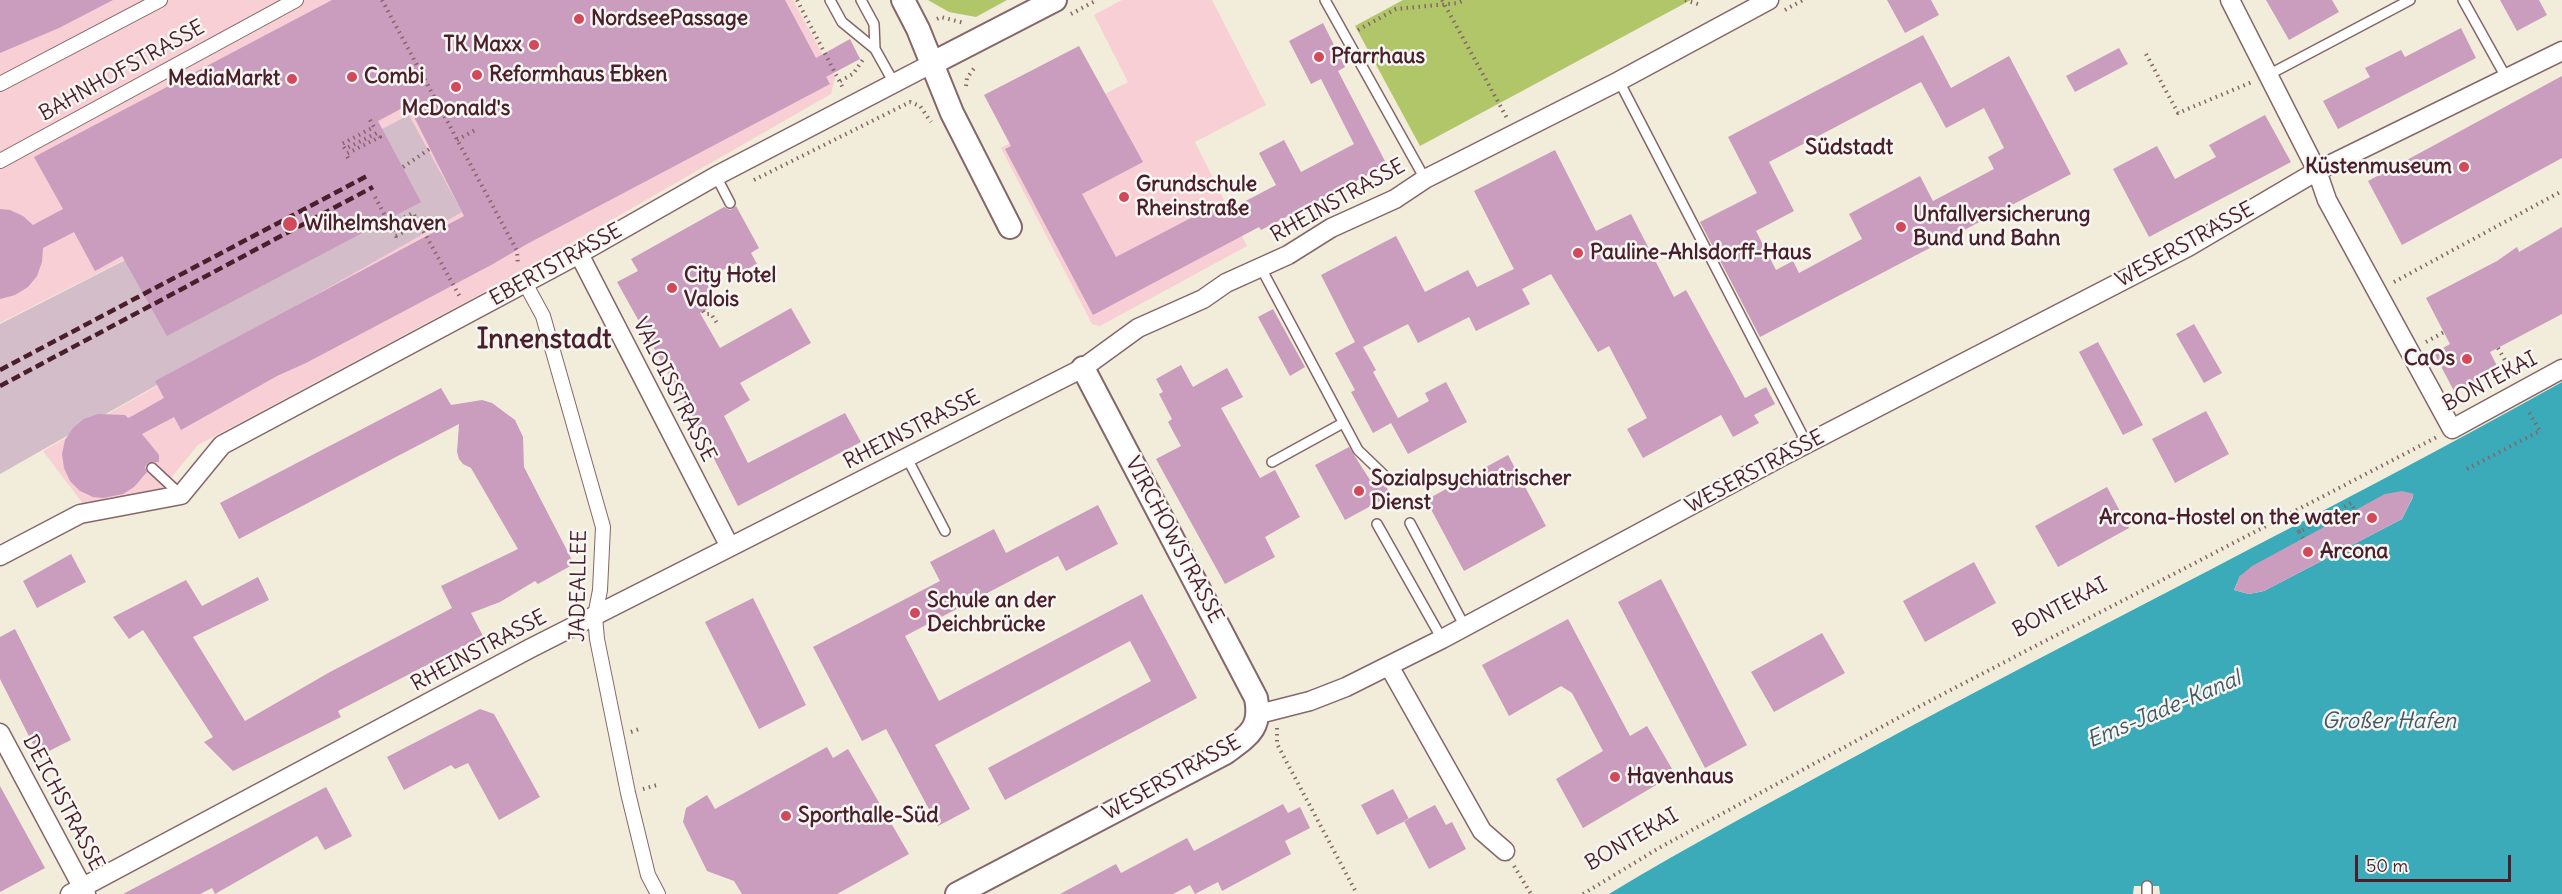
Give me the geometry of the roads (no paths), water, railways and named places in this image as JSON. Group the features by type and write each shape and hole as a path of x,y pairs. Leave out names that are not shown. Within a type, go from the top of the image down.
{"street":[{"name":"BAHNHOFSTRASSE","path":"0,84 160,0"},
{"name":"BAHNHOFSTRASSE","path":"0,161 296,0"},
{"path":"903,0 952,113 1010,227"},
{"name":"RHEINSTRASSE","path":"79,892 596,616 1083,368 1138,328 1203,299 1226,283 1288,255 1331,228 1395,199 1425,179 1619,81 1768,0"},
{"path":"2230,0 2270,74 2317,171"},
{"name":"EBERTSTRASSE","path":"181,495 222,445 579,254 716,176 894,83 1061,8"},
{"name":"WESERSTRASSE","path":"957,894 1225,753 1254,729 1259,714 1311,701 1389,666 1807,444 2188,247 2317,171 2507,80 2562,51"},
{"name":"BONTEKAI","path":"2317,171 2327,200 2452,429 2562,369"},
{"name":"VALOISSTRASSE","path":"579,254 730,547"},
{"name":"JADEALLEE","path":"525,283 543,316 603,527 600,590 596,616 604,680 648,875 658,894"},
{"name":"VIRCHOWSTRASSE","path":"1083,368 1256,698 1259,714"},
{"path":"0,556 80,514 181,495"},
{"path":"1389,666 1482,831 1505,851"},
{"name":"DEICHSTRASSE","path":"0,733 79,892"}],"lane":[{"path":"830,0 842,22 875,49 894,83"},
{"path":"861,0 874,24 875,49"},
{"path":"1324,0 1425,179"},
{"path":"2270,74 2410,0"},
{"path":"2463,0 2507,80"},
{"path":"1619,81 1807,444"},
{"path":"716,176 728,199"},
{"path":"1261,268 1358,450 1386,477"},
{"path":"1272,462 1343,423"},
{"path":"907,458 945,531"},
{"path":"152,468 181,495"},
{"path":"1410,523 1465,627"},
{"path":"1377,524 1442,639"}],"water":[{"name":"Großer Hafen","path":"2562,382 2562,894 2160,894 2159,886 2134,886 2133,894 1609,894 1670,858 1944,709","holes":["2411,493 2413,497 2402,519 2264,591 2249,594 2234,590 2240,576"]}],"railway":[{"path":"0,370 367,176"},
{"path":"0,386 373,187"}],"place":[{"name":"NordseePassage","path":"579,19"},
{"name":"TK Maxx","path":"534,45"},
{"name":"Pfarrhaus","path":"1319,57"},
{"name":"Reformhaus Ebken","path":"477,75"},
{"name":"Combi","path":"352,77"},
{"name":"MediaMarkt","path":"292,79"},
{"name":"McDonald's","path":"456,87"},
{"name":"Küstenmuseum","path":"2464,167"},
{"name":"Grundschule Rheinstraße","path":"1124,197"},
{"name":"Wilhelmshaven","path":"290,224"},
{"name":"Unfallversicherung Bund und Bahn","path":"1901,227"},
{"name":"Pauline-Ahlsdorff-Haus","path":"1578,253"},
{"name":"City Hotel Valois","path":"672,288"},
{"name":"CaOs","path":"2467,359"},
{"name":"Sozialpsychiatrischer Dienst","path":"1359,491"},
{"name":"Arcona-Hostel on the water","path":"2372,518"},
{"name":"Arcona","path":"2308,552"},
{"name":"Schule an der Deichbrücke","path":"915,613"},
{"name":"Havenhaus","path":"1615,777"},
{"name":"Sporthalle-Süd","path":"786,816"}],"district":[{"name":"Südstadt","path":"1849,148"},
{"name":"Innenstadt","path":"544,340"}],"water label":[{"name":"Ems-Jade-Kanal","path":"2164,710"}]}
